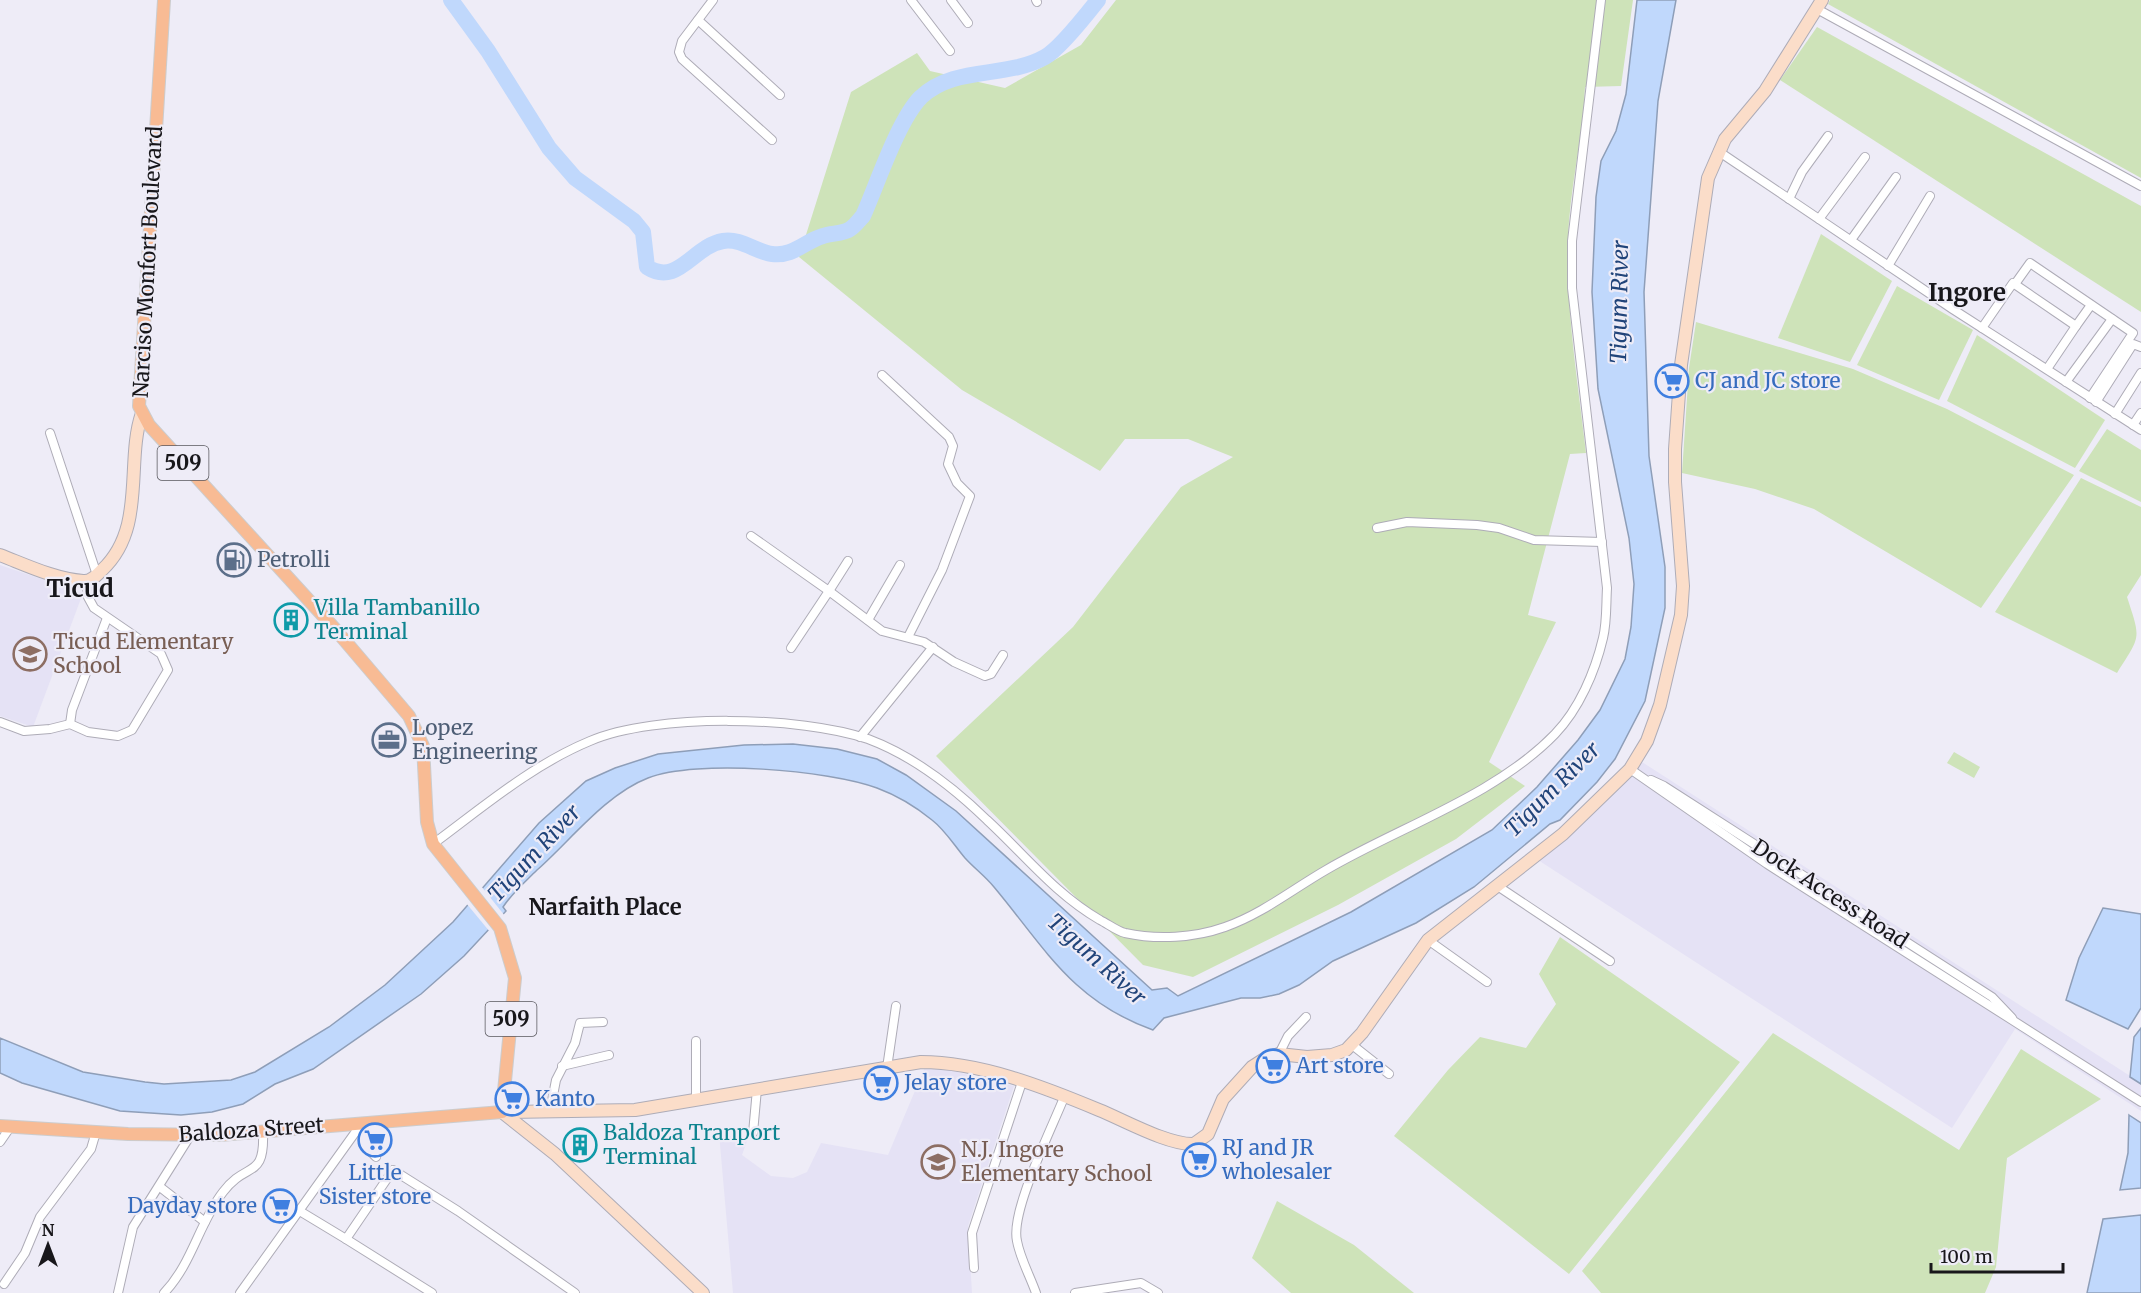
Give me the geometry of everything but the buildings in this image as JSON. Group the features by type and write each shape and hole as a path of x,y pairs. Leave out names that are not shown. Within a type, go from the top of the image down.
{"main road":[{"name":"Narciso Monfort Boulevard","path":"164,0 139,406 149,425 335,629 409,716 423,746 427,822 435,847 500,928 515,978 502,1112"},
{"name":"Baldoza Street","path":"5,1126 190,1136 502,1112"}],"street":[{"path":"713,0 679,47 682,59 772,140"},
{"path":"911,0 950,51"},
{"path":"951,0 968,23"},
{"path":"435,847 552,758 594,739 668,722 746,722 821,728 869,740 936,776 987,819 1071,903 1122,933 1173,938 1224,928 1257,913 1328,869 1480,789 1518,766 1556,733 1582,698 1604,637 1607,588 1572,288 1572,241 1601,0"},
{"path":"502,1112 619,1112 887,1068 939,1062 1065,1095 1166,1138 1194,1144 1208,1134 1223,1099 1252,1067 1266,1058 1279,1054 1307,1057 1332,1055 1351,1044 1362,1033 1428,940 1499,887 1563,834 1630,769 1647,741 1660,705 1681,615 1683,586 1675,482 1681,365 1708,178 1718,151 1766,91 1819,5 2141,186"},
{"path":"698,20 780,95"},
{"path":"1789,199 1802,172 1828,136"},
{"path":"1718,151 1888,266 2137,428 2141,413"},
{"path":"1819,219 1865,157"},
{"path":"1851,240 1896,177"},
{"path":"1888,266 1929,196"},
{"path":"1982,328 2011,284 2015,284 2029,262 2133,335 2093,400"},
{"path":"2015,284 2076,326"},
{"path":"2047,369 2091,305"},
{"path":"2066,382 2112,319"},
{"path":"2093,400 2133,344 2141,347"},
{"path":"2115,414 2141,373"},
{"path":"882,375 949,437 953,446 948,464 957,483 970,496 942,570 908,637"},
{"path":"0,555 86,582 111,563 120,545 133,505 138,427 142,413"},
{"path":"50,433 98,575"},
{"path":"1377,528 1407,522 1477,525 1534,540 1602,542"},
{"path":"751,536 882,631 933,646 954,662 985,676 991,674 1003,655"},
{"path":"791,648 849,561"},
{"path":"868,620 900,565"},
{"path":"0,722 24,730 50,729 70,724 88,732 118,736 132,730 168,670 161,654 94,608 88,597 86,582"},
{"path":"70,724 72,710 107,618"},
{"path":"860,737 933,646"},
{"name":"Dock Access Road","path":"1630,769 1767,864 2001,1014 2013,1018 2141,1102"},
{"path":"1499,887 1610,961"},
{"path":"1428,940 1487,982"},
{"path":"887,1068 896,1006"},
{"path":"1279,1054 1288,1035 1306,1017"},
{"path":"550,1111 556,1080 575,1043 580,1023 603,1022"},
{"path":"696,1041 696,1100"},
{"path":"1351,1044 1389,1074"},
{"path":"562,1066 609,1055"},
{"path":"974,1268 972,1233 1022,1082"},
{"path":"753,1133 757,1089"},
{"path":"1036,1293 1016,1240 1016,1226 1029,1184 1065,1095"},
{"path":"525,1132 535,1111"},
{"path":"502,1112 555,1154 703,1293"},
{"path":"368,1122 363,1144 376,1157"},
{"path":"240,1293 298,1210 368,1122"},
{"path":"0,1142 5,1126"},
{"path":"165,1293 182,1272 204,1222 226,1188 260,1162 264,1154 263,1131"},
{"path":"4,1284 25,1253 40,1217 91,1149 96,1132"},
{"path":"118,1293 133,1227 190,1136"},
{"path":"346,1239 393,1170 458,1211 575,1293"},
{"path":"160,1187 204,1222"},
{"path":"298,1210 432,1293"},
{"path":"1075,1293 1142,1283 1158,1293"}],"shaded area":[{"name":"Ticud Elementary School","path":"0,565 83,593 33,727 0,716"},
{"path":"1642,762 2141,1083 2141,1111 2015,1029 1952,1128 1538,860 1622,786"},
{"path":"925,1067 937,1067 1014,1086 968,1226 972,1293 733,1293 719,1133 747,1141 742,1155 771,1176 793,1178 807,1172 821,1143 888,1155"}],"green space":[{"path":"1116,0 1633,0 1621,86 1585,87 1569,223 1568,268 1573,348 1586,453 1570,454 1528,615 1556,622 1489,762 1525,786 1456,839 1338,905 1193,977 1143,965 936,756 1073,627 1181,487 1233,457 1188,439 1125,439 1100,471 962,390 799,257 851,92 917,53 930,71 1005,88 1081,45"},
{"path":"1830,0 2141,0 2141,178 1828,4"},
{"path":"1817,27 2141,206 2141,312 1780,80"},
{"path":"1821,234 1892,281 1850,362 1778,338"},
{"path":"1897,286 1973,330 1939,400 1857,365"},
{"path":"1696,322 1853,369 1947,409 2074,475 1981,608 1814,509 1755,489 1682,473 1689,368"},
{"path":"1977,335 2105,420 2075,468 1947,401"},
{"path":"2107,429 2141,450 2141,502 2079,471"},
{"path":"2081,478 2141,507 2141,575 2127,597 2135,622 2136,637 2131,651 2117,673 1995,612"},
{"path":"1954,752 1980,767 1974,778 1947,763"},
{"path":"1560,937 1740,1062 1569,1274 1394,1136 1448,1070 1480,1037 1526,1048 1556,1004 1539,974"},
{"path":"1773,1033 1959,1150 2021,1049 2101,1099 2007,1158 1996,1267 1985,1293 1601,1293 1582,1271"},
{"path":"1277,1201 1354,1245 1414,1293 1291,1293 1252,1258"}],"water":[{"name":"Tigum River","path":"1637,0 1676,0 1658,101 1644,292 1649,456 1665,567 1665,608 1645,701 1615,759 1597,782 1560,820 1550,824 1474,887 1416,923 1333,961 1299,985 1279,994 1260,998 1241,998 1164,1018 1153,1030 1101,1004 1081,988 1045,951 994,887 965,858 941,828 919,810 899,798 877,788 855,782 796,772 729,768 670,772 633,785 603,806 515,892 503,907 506,911 464,956 421,994 313,1069 275,1084 243,1104 212,1112 181,1115 120,1111 22,1083 0,1073 0,1038 83,1072 145,1082 164,1084 231,1080 255,1072 329,1027 385,985 453,922 539,823 586,781 615,768 658,754 744,745 793,744 837,749 877,759 906,775 956,811 1152,990 1167,988 1178,996 1351,912 1492,830 1537,787 1578,740 1600,710 1625,659 1631,627 1634,584 1629,538 1598,389 1592,292 1596,197 1601,161 1616,131 1626,94"},
{"path":"2103,908 2141,914 2141,1008 2128,1029 2066,1000 2079,958"},
{"path":"2141,1028 2141,1084 2130,1077 2134,1037"},
{"path":"2129,1115 2141,1123 2141,1188 2120,1190 2128,1153"},
{"path":"2141,1215 2141,1293 2087,1293 2103,1219"}],"pier":[{"path":"481,886 505,916 490,932 466,903"}],"waterway":[{"path":"451,0 488,51 549,148 575,178 634,221 643,232 647,267 658,272 677,269 712,244 723,241 736,241 766,253 779,254 793,251 817,238 850,229 863,216 896,137 912,107 921,97 934,87 949,80 1014,68 1045,57 1065,39 1098,0"}],"place":[{"name":"CJ and JC store","path":"1672,381"},
{"name":"Petrolli","path":"234,560"},
{"name":"Villa Tambanillo Terminal","path":"291,620"},
{"name":"Ticud Elementary School","path":"30,654"},
{"name":"Lopez Engineering","path":"389,740"},
{"name":"Art store","path":"1273,1066"},
{"name":"Jelay store","path":"881,1083"},
{"name":"Kanto","path":"512,1099"},
{"name":"Little Sister store","path":"375,1140"},
{"name":"Baldoza Tranport Terminal","path":"580,1145"},
{"name":"RJ and JR wholesaler","path":"1199,1160"},
{"name":"N.J. Ingore Elementary School","path":"938,1162"},
{"name":"Dayday store","path":"280,1206"}],"district":[{"name":"Ingore","path":"1967,293"},
{"name":"Ticud","path":"80,589"},
{"name":"Narfaith Place","path":"605,907"}]}
